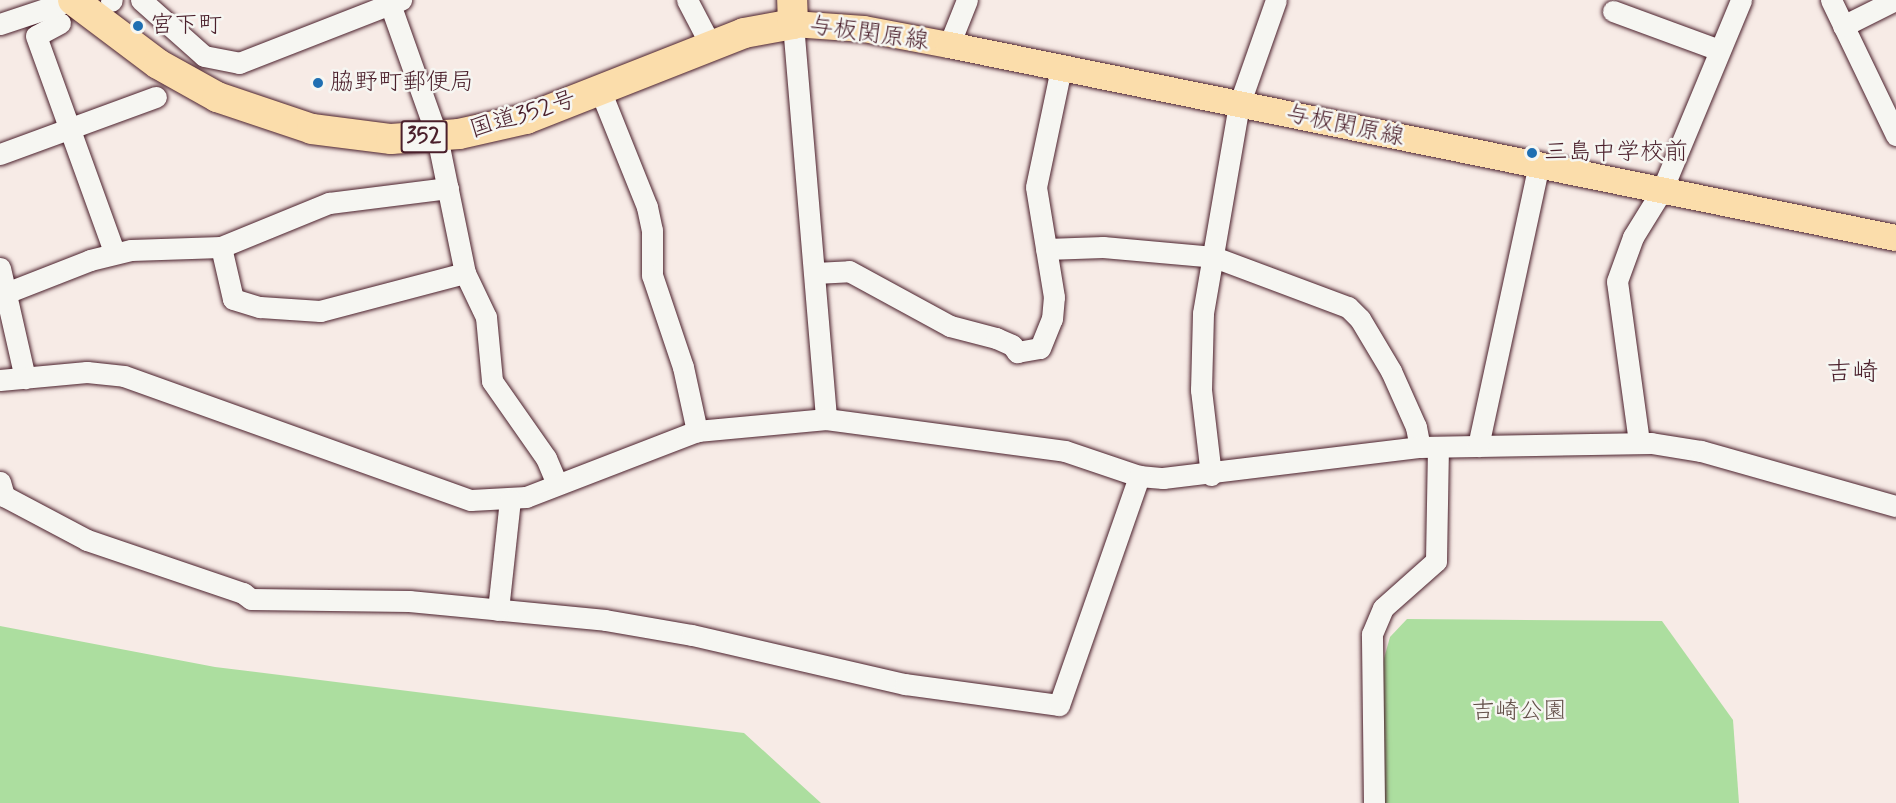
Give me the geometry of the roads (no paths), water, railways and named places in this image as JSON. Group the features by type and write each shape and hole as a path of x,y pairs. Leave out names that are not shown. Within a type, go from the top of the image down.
{"highway":[{"name":"国道352号","path":"68,8 181,79 247,110 351,136 438,136 526,118 761,28 793,12"}],"main road":[{"name":"与板関原線","path":"793,12 864,29 1896,238"}],"street":[{"path":"141,0 204,56 234,69 395,2 438,136 465,273 486,317 492,381 546,458 557,484"},
{"path":"687,0 711,46"},
{"path":"949,45 967,0"},
{"path":"1211,475 1205,453 1201,379 1203,313 1239,105 1276,0"},
{"path":"1639,442 1617,281 1633,237 1662,190 1741,0"},
{"path":"1831,0 1896,135"},
{"path":"1843,26 1895,0"},
{"path":"0,24 68,8"},
{"path":"68,8 36,36 114,252"},
{"path":"1613,11 1719,50"},
{"path":"793,12 826,419"},
{"path":"815,273 849,270 950,326 996,338 1012,345 1017,352 1040,348 1052,320 1054,297 1036,187 1061,68"},
{"path":"600,90 647,207 652,230 652,275 683,368 697,431"},
{"path":"0,154 156,97"},
{"path":"1478,446 1539,165"},
{"path":"6,293 114,252 221,247 329,203 448,188"},
{"path":"221,247 233,299 251,306 320,311 465,273"},
{"path":"1046,249 1104,247 1214,257 1347,307 1360,320 1391,371 1416,427 1429,447 1436,561 1383,608 1372,634 1374,803"},
{"path":"0,268 25,378"},
{"path":"0,380 87,372 124,376 471,500 510,500 697,431 826,419 1065,451 1139,476 1211,475 1429,447 1639,442 1701,451 1896,506"},
{"path":"1,492 87,540 243,592 251,599 409,601 605,620 692,635 904,684 1059,705 1139,476"},
{"path":"498,610 510,500"}],"place":[{"name":"宮下町","path":"138,26"},
{"name":"脇野町郵便局","path":"318,83"},
{"name":"三島中学校前","path":"1532,153"}],"district":[{"name":"吉崎","path":"1852,374"}],"park label":[{"name":"吉崎公園","path":"1519,712"}]}
